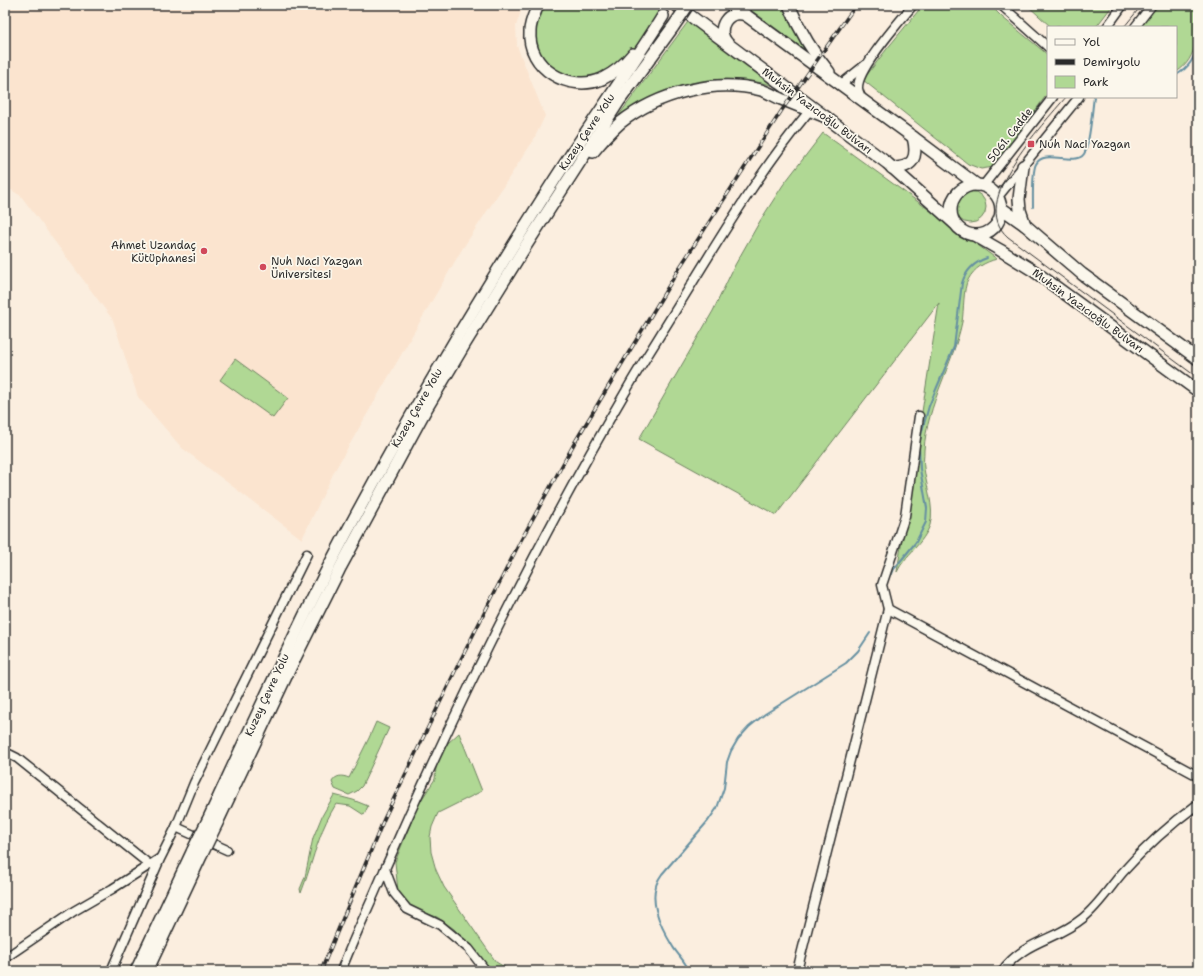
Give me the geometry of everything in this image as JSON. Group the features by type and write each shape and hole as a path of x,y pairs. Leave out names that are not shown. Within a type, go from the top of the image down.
{"highway":[{"path":"538,5 532,18 530,32 531,47 536,59 545,69 557,77 570,82 585,83 601,79 617,70 631,57 672,5"},
{"name":"Muhsin Yazıcıoğlu Bulvarı","path":"676,5 892,168 954,223"},
{"name":"Kuzey Çevre Yolu","path":"212,821 371,510 466,342 619,101 688,5"},
{"path":"732,5 980,186 994,193 999,203 1082,274 1198,359"},
{"path":"789,5 814,53 840,85"},
{"path":"727,43 722,33 722,26 726,20 735,14 746,15"},
{"name":"Kuzey Çevre Yolu","path":"212,821 282,661 327,571 417,406 527,223 663,16"},
{"path":"525,247 586,161 603,140 620,124 638,111 656,102 687,91 710,87 733,86 763,90 826,117"},
{"path":"892,168 905,166 912,160 916,152 913,137"},
{"path":"1023,166 1019,199 1020,210 1025,225"},
{"path":"980,186 967,187 956,195 951,209 954,223 964,232 974,235 983,234 995,226 999,219 999,203"},
{"name":"Muhsin Yazıcıoğlu Bulvarı","path":"974,235 1040,276 1198,391"},
{"path":"136,971 212,821"},
{"path":"147,971 197,852"}],"street":[{"path":"863,101 858,89 859,81 868,64 913,5"},
{"path":"1001,5 1047,46"},
{"path":"1107,26 1123,5"},
{"path":"1136,26 1152,5"},
{"path":"840,85 868,64"},
{"name":"5061. Cadde","path":"980,186 1052,98"},
{"path":"999,203 1023,166 1078,98"},
{"path":"341,971 427,775 481,659 582,468 627,388 711,253 776,154 810,110"},
{"path":"797,971 888,609 882,585 905,516 919,416"},
{"path":"111,971 160,858 176,827 194,783 307,554"},
{"path":"888,609 1198,776"},
{"path":"9,754 17,758 150,865"},
{"path":"1002,971 1010,960 1024,950 1038,942 1062,932 1084,917 1097,904 1139,854 1198,804"},
{"path":"176,827 227,850"},
{"path":"5,958 74,911 112,889 160,858"},
{"path":"385,869 394,893 407,909 440,925 469,949 486,971"}],"shaded area":[{"name":"Nuh Naci Yazgan Üniversitesi","path":"5,5 523,5 516,26 517,46 545,116 533,141 461,251 429,306 335,470 302,539 182,448 138,397 113,320 21,196 5,186"}],"green space":[{"path":"543,5 666,5 639,42 623,59 605,72 587,77 568,74 558,70 543,59 538,51 534,34 536,22"},
{"path":"744,5 783,5 790,20 812,55"},
{"path":"923,5 990,5 1002,17 1047,54 1047,94 994,167 981,169 968,164 863,80"},
{"path":"1027,5 1113,5 1097,26 1050,26"},
{"path":"1149,5 1198,5 1196,42 1189,59 1184,66 1177,71 1177,26 1132,26"},
{"path":"690,19 782,88 769,84 726,79 697,82 670,90 651,99 622,117 619,115"},
{"path":"823,133 997,259 984,264 973,272 966,284 962,322 958,338 935,401 926,433 924,464 931,504 930,525 923,538 900,566 897,572 939,303 776,515 639,439 713,311 735,265 760,221 783,185"},
{"path":"967,191 973,191 983,198 986,207 985,213 979,220 973,223 967,223 957,216 954,210 954,204 961,194"},
{"path":"235,359 288,398 273,418 220,380"},
{"path":"376,722 389,728 362,786 357,791 349,795 335,789 332,782 339,776 349,778"},
{"path":"459,733 482,791 438,813 432,827 430,837 431,852 436,870 444,887 496,962 511,971 491,971 480,956 454,929 437,917 409,908 398,891 395,862 418,805 435,779 436,767 441,755 448,743"},
{"path":"334,795 368,806 364,815 350,806 336,804 322,831 301,893 300,889 305,877 313,838 322,816"}],"waterway":[{"path":"1177,74 1191,62 1198,43"},
{"path":"1033,207 1033,185 1036,164 1040,160 1046,158 1052,157 1074,159 1080,158 1084,154 1089,135 1094,98"},
{"path":"892,574 894,569 916,542 926,522 927,508 920,469 919,445 922,431 929,406 954,347 962,283 966,274 972,267 987,258"},
{"path":"689,971 668,939 659,920 655,901 657,883 662,874 708,821 717,808 724,788 727,762 738,739 749,727 765,714 846,663 858,651 870,633"}],"tram line":[{"path":"1125,26 1142,5"},
{"path":"1065,98 1041,126 1013,164 1002,185 997,204 998,222 1008,237 1198,378"}],"railway":[{"path":"321,971 384,819 458,665 520,542 575,442 680,267 782,110 856,5"}],"place":[{"name":"Nuh Naci Yazgan","path":"1031,144"},
{"name":"Ahmet Uzandaç Kütüphanesi","path":"204,251"},
{"name":"Nuh Naci Yazgan Üniversitesi","path":"263,267"}]}
